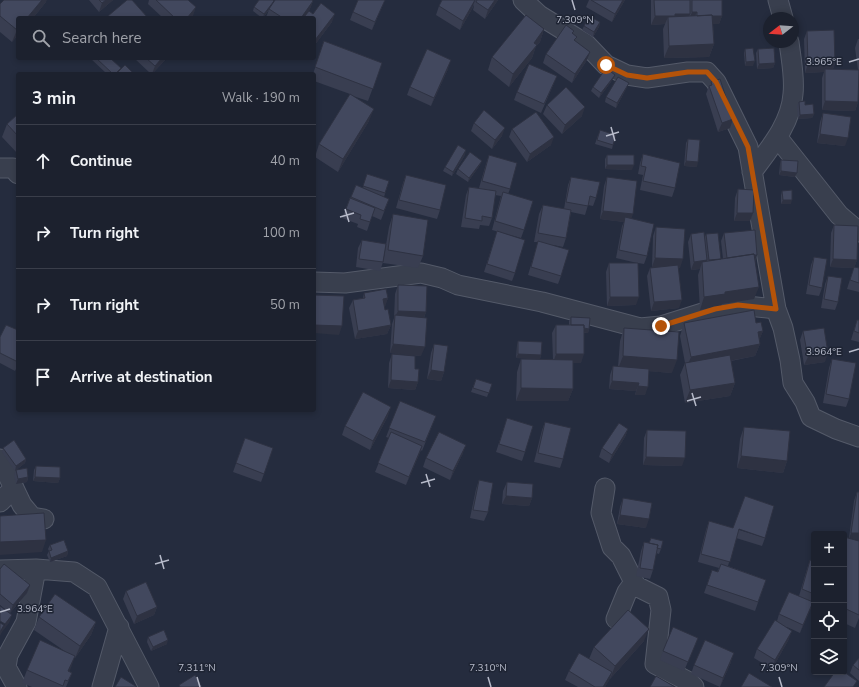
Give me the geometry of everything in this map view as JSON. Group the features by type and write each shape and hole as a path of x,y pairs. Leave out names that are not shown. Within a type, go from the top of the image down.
{"street":[{"path":"523,0 539,15 586,44 606,65 627,75 647,78 688,72 707,72 716,82 748,147 776,309 783,328 793,383 805,402 811,417 836,429 859,437"},
{"path":"778,0 781,12"},
{"path":"752,172 778,138 790,109 793,95 794,74 790,48"},
{"path":"778,138 839,215 859,232"},
{"path":"0,168 13,168 16,172"},
{"path":"316,282 345,283 414,273 428,274 458,285 542,302 640,328 661,326 715,309 738,305 776,309"},
{"path":"0,459 22,505 32,517 44,519"},
{"path":"0,502 14,488"},
{"path":"605,488 601,513 612,547 621,556 636,586 658,597 661,610 655,664 688,682 694,687"},
{"path":"17,687 3,674 8,655 26,622 36,569"},
{"path":"0,570 36,569 74,572 97,587 149,687"},
{"path":"616,618 627,592 632,586 636,586"},
{"path":"102,687 119,627"}],"building":[{"path":"4,0 42,0 29,16 16,16 16,29 0,16 0,4"},
{"path":"99,0 106,0 102,3"},
{"path":"127,0 132,0 146,16 108,16"},
{"path":"156,0 188,0 196,7 189,16 173,16"},
{"path":"259,0 274,1 264,14 254,7"},
{"path":"275,0 313,1 302,16 280,16 269,9"},
{"path":"358,0 385,0 375,22 353,12"},
{"path":"442,0 475,0 463,21 439,6"},
{"path":"477,0 495,0 488,10 476,2"},
{"path":"591,0 623,0 615,14"},
{"path":"654,0 690,0 690,14 655,16"},
{"path":"692,0 722,0 722,16 697,16 697,12 692,12"},
{"path":"321,3 335,14 316,39 316,16 305,16 309,11 313,14"},
{"path":"526,15 544,29 534,43 537,45 513,74 492,57"},
{"path":"712,15 714,44 669,46 668,17"},
{"path":"589,16 600,22 594,32 584,26"},
{"path":"566,25 574,31 572,33 577,37 574,40 590,52 575,74 546,54"},
{"path":"834,30 835,63 808,64 807,31"},
{"path":"324,41 382,63 373,89 315,67"},
{"path":"753,48 755,61 746,62 745,49"},
{"path":"774,48 775,63 759,64 758,49"},
{"path":"427,49 451,60 434,98 410,87"},
{"path":"98,60 112,60 121,68 117,72 111,72"},
{"path":"148,60 160,60 155,66"},
{"path":"529,64 557,76 544,104 517,92"},
{"path":"125,65 132,72 118,72"},
{"path":"606,68 615,75 601,93 593,87"},
{"path":"825,69 859,70 858,102 825,101"},
{"path":"618,77 629,83 617,103 606,97"},
{"path":"720,79 733,119 722,123 709,86 712,85 711,82"},
{"path":"566,87 585,107 565,125 547,105"},
{"path":"350,94 374,109 343,159 319,144"},
{"path":"805,101 805,105 813,104 814,114 800,115 799,102"},
{"path":"484,110 505,128 495,140 474,123"},
{"path":"536,112 554,137 530,154 512,129"},
{"path":"823,113 851,117 848,138 820,134"},
{"path":"16,116 16,134 7,124"},
{"path":"600,130 616,135 613,145 597,140"},
{"path":"688,139 700,140 698,162 686,161"},
{"path":"458,145 466,150 453,172 445,167"},
{"path":"470,152 482,161 469,178 458,169"},
{"path":"643,154 680,163 675,188 643,181 646,167 641,166"},
{"path":"489,155 517,163 510,189 482,181"},
{"path":"607,155 634,155 634,165 607,165"},
{"path":"781,160 798,161 797,173 781,171"},
{"path":"367,174 389,181 385,193 363,186"},
{"path":"406,175 446,185 440,210 399,200"},
{"path":"571,177 600,182 596,198 590,196 588,206 566,202"},
{"path":"607,177 637,181 633,214 603,211"},
{"path":"356,185 389,199 384,211 351,197"},
{"path":"469,187 496,191 492,218 482,216 482,221 465,218"},
{"path":"738,189 754,190 753,213 737,213"},
{"path":"792,190 792,200 783,200 782,191"},
{"path":"503,192 533,201 524,230 495,221"},
{"path":"350,198 375,208 370,222 360,219 361,215 346,209"},
{"path":"543,205 571,210 566,238 538,233"},
{"path":"393,214 428,220 423,256 388,250"},
{"path":"625,217 654,224 647,256 619,250"},
{"path":"834,225 858,226 857,260 833,259"},
{"path":"656,227 685,229 683,259 655,258"},
{"path":"755,230 757,255 754,254 727,258 724,233"},
{"path":"497,231 525,240 515,273 487,264"},
{"path":"704,232 707,260 694,262 691,234"},
{"path":"718,233 721,259 709,260 706,234"},
{"path":"362,240 386,244 383,262 359,259"},
{"path":"538,241 569,250 561,276 531,267"},
{"path":"754,254 759,287 704,297 702,262"},
{"path":"814,257 827,259 822,288 809,285"},
{"path":"609,263 638,263 639,297 610,297"},
{"path":"678,265 682,300 654,302 650,268"},
{"path":"854,267 859,268 859,283 850,280"},
{"path":"828,276 842,278 838,302 824,299"},
{"path":"398,285 427,286 426,312 398,311"},
{"path":"386,289 388,298 383,299 385,310 388,309 391,325 358,331 353,300 365,298 364,293"},
{"path":"316,295 344,296 342,326 316,325"},
{"path":"754,310 756,323 761,322 763,331 758,332 760,344 691,357 684,323"},
{"path":"395,315 427,318 425,347 393,344"},
{"path":"571,317 590,318 589,329 584,328 584,325 571,325"},
{"path":"857,320 859,320 859,333 854,331"},
{"path":"6,325 16,329 16,361 0,353 0,337"},
{"path":"556,325 584,325 584,354 556,354"},
{"path":"624,328 679,332 677,360 623,356"},
{"path":"824,328 828,353 808,357 803,331"},
{"path":"518,341 542,342 541,355 518,354"},
{"path":"434,344 448,346 444,372 431,370"},
{"path":"392,354 415,356 415,369 419,369 418,382 391,380"},
{"path":"730,355 735,383 690,390 685,363"},
{"path":"521,359 573,360 573,389 521,388"},
{"path":"832,359 856,363 849,399 826,394"},
{"path":"613,366 649,369 648,387 638,386 639,383 612,381"},
{"path":"476,379 492,384 489,393 473,388"},
{"path":"363,392 391,407 373,441 345,426"},
{"path":"400,401 436,416 425,442 389,428"},
{"path":"507,418 533,426 525,452 499,444"},
{"path":"545,422 571,428 563,459 538,453"},
{"path":"619,423 628,429 612,455 602,448"},
{"path":"744,427 790,431 787,461 741,456"},
{"path":"647,430 686,431 685,458 646,457"},
{"path":"391,432 422,446 409,477 378,463"},
{"path":"439,432 466,445 453,471 426,458"},
{"path":"245,438 273,448 264,474 236,463"},
{"path":"14,440 26,459 16,466 3,448"},
{"path":"36,466 60,467 60,478 35,477"},
{"path":"27,468 28,477 18,479 16,470"},
{"path":"479,480 493,483 488,512 473,510"},
{"path":"507,482 533,484 532,498 506,496"},
{"path":"857,492 859,492 859,533 851,533"},
{"path":"745,496 774,506 765,538 739,529 730,562 701,554 709,521 733,528"},
{"path":"623,498 652,503 649,519 620,515"},
{"path":"44,513 46,540 0,542 0,516"},
{"path":"651,538 663,541 661,549 657,548 658,545 649,543"},
{"path":"847,538 859,541 859,615 847,609"},
{"path":"64,540 68,551 51,558 49,551 52,550 50,545"},
{"path":"644,542 658,545 653,570 640,568"},
{"path":"810,560 811,593 802,589"},
{"path":"4,564 30,585 13,605 0,594 0,569"},
{"path":"721,564 766,580 758,602 707,585 712,570 718,572"},
{"path":"146,582 157,607 137,616 126,591"},
{"path":"789,592 811,601 811,607 803,625 779,614"},
{"path":"55,594 96,622 80,646 39,617"},
{"path":"0,606 12,615 5,624 0,621"},
{"path":"628,610 649,629 615,666 594,647"},
{"path":"775,620 792,631 775,660 757,649"},
{"path":"0,623 4,625 0,632"},
{"path":"673,627 698,638 688,662 663,651"},
{"path":"164,630 168,640 153,647 148,637"},
{"path":"40,640 75,656 68,671 72,673 68,681 65,680 63,686 27,670"},
{"path":"705,640 734,653 723,678 694,665"},
{"path":"579,653 612,672 603,687 595,687 569,671"},
{"path":"859,658 859,670 853,665"},
{"path":"749,673 772,687 741,687"},
{"path":"847,674 857,681 853,687 824,687 833,675"},
{"path":"195,675 202,687 180,687 179,685"},
{"path":"656,676 675,687 650,687"},
{"path":"121,677 137,687 115,687"}],"route":[{"path":"606,65 627,75 647,78 688,72 707,72 716,82 748,147 776,309 738,305 715,309 661,326"}]}
